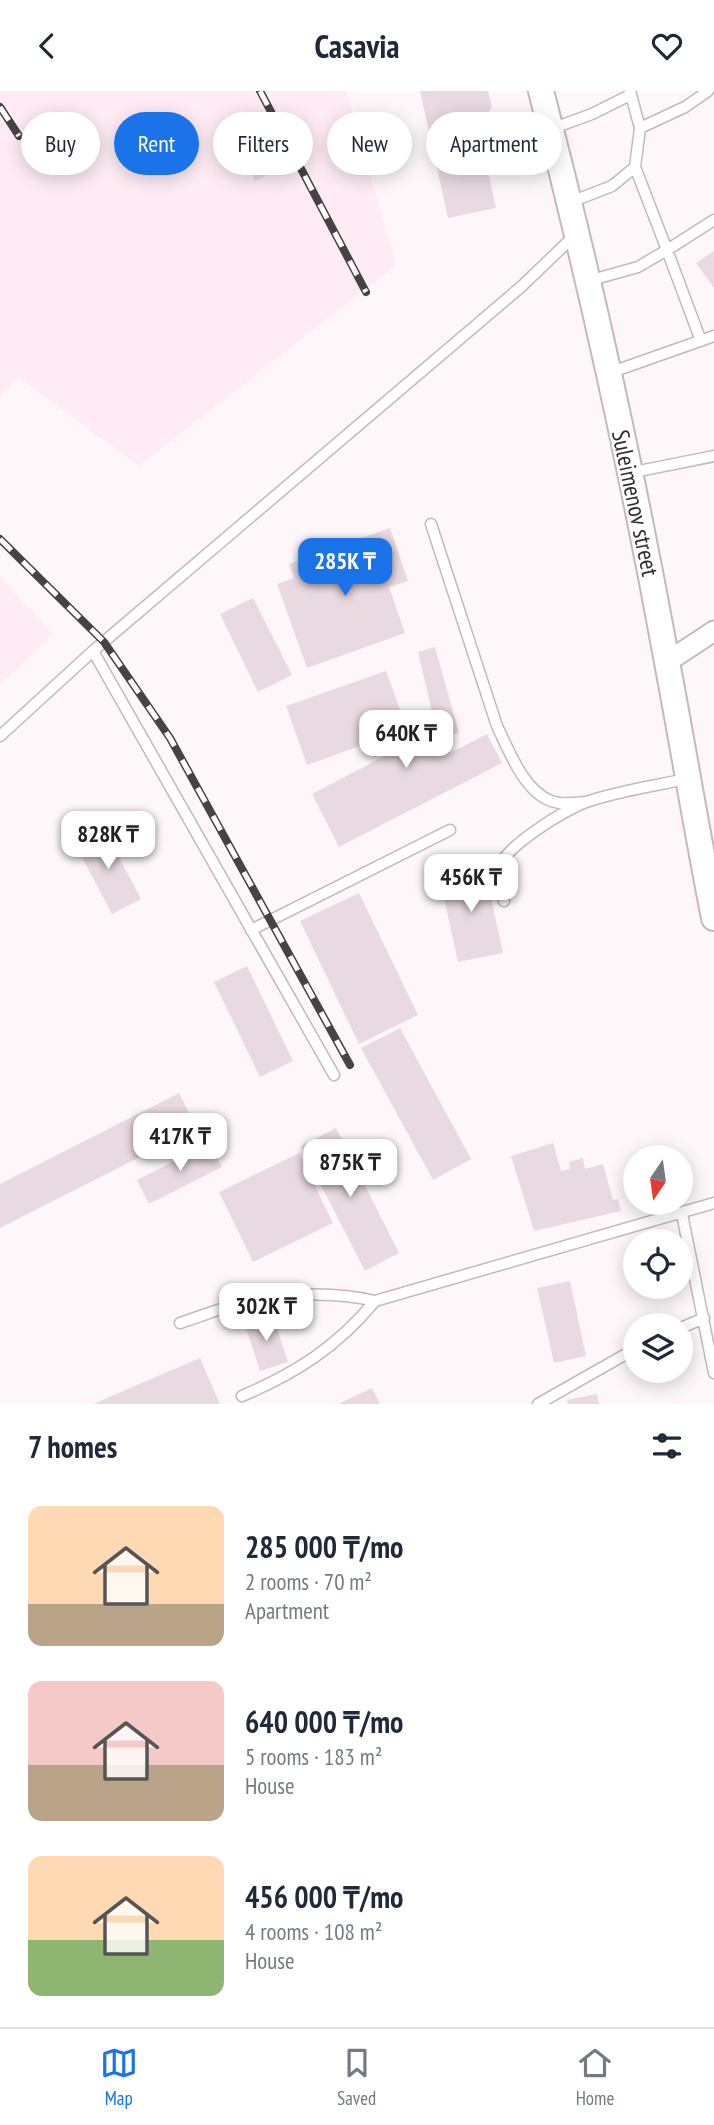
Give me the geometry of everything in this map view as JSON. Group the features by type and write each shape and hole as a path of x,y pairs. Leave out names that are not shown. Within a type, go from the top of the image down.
{"street":[{"name":"Suleimenov street","path":"541,91 547,112"},
{"name":"Suleimenov street","path":"562,175 629,473 714,918"},
{"path":"667,662 714,631"}],"lane":[{"path":"640,128 685,107 708,91"},
{"path":"562,125 592,114 630,93 640,128 635,167 701,341"},
{"path":"568,203 612,185 635,167"},
{"path":"587,281 638,267 714,220"},
{"path":"0,736 93,651 522,286 576,233"},
{"path":"608,373 714,336"},
{"path":"629,473 714,456"},
{"path":"431,524 497,726 510,752 538,794 553,801 584,802 686,779"},
{"path":"93,651 334,1075"},
{"path":"504,901 498,880 499,867 506,855 548,823 584,802"},
{"path":"251,930 450,831"},
{"path":"693,1210 714,1203"},
{"path":"180,1323 239,1304 284,1297 349,1295 375,1301 678,1215"},
{"path":"682,1215 714,1373"},
{"path":"242,1396 285,1378 314,1359 359,1321 375,1301"},
{"path":"693,1323 704,1318"},
{"path":"538,1404 623,1356"}],"shaded area":[{"path":"0,91 346,91 352,112 327,112 327,175 370,175 396,265 139,466 18,377 0,397"},
{"path":"0,577 53,634 0,685"}],"building":[{"path":"420,91 488,91 492,107 488,112 426,112 426,118"},
{"path":"252,175 267,175 255,181"},
{"path":"439,175 489,175 496,208 448,218"},
{"path":"714,251 714,288 696,263"},
{"path":"390,528 408,581 389,587 405,633 307,668 277,584 294,578 289,564"},
{"path":"253,598 292,675 258,692 220,614"},
{"path":"435,647 459,733 442,738 450,753 487,734 502,763 339,847 312,794 436,729 418,652"},
{"path":"386,671 407,729 307,765 286,706"},
{"path":"104,829 141,899 112,914 75,844"},
{"path":"484,866 503,953 458,962 439,876"},
{"path":"359,893 418,1015 359,1044 300,921"},
{"path":"247,966 293,1061 260,1077 214,982"},
{"path":"400,1028 471,1159 433,1180 361,1048"},
{"path":"179,1093 197,1128 0,1228 0,1184"},
{"path":"336,1128 399,1253 365,1271 301,1146"},
{"path":"210,1143 222,1167 149,1204 137,1180"},
{"path":"553,1143 561,1171 570,1169 569,1162 583,1158 585,1169 603,1164 613,1200 618,1199 621,1211 534,1231 511,1156"},
{"path":"299,1153 333,1223 253,1262 219,1192"},
{"path":"570,1281 586,1356 554,1363 537,1288"},
{"path":"273,1316 288,1362 260,1371 245,1325"},
{"path":"200,1358 220,1404 93,1404"},
{"path":"372,1388 380,1404 338,1404"},
{"path":"597,1394 599,1404 568,1404 567,1400"}],"railway":[{"path":"260,91 366,292"},
{"path":"0,107 19,136"},
{"path":"0,539 104,642 170,738 350,1065"}]}
